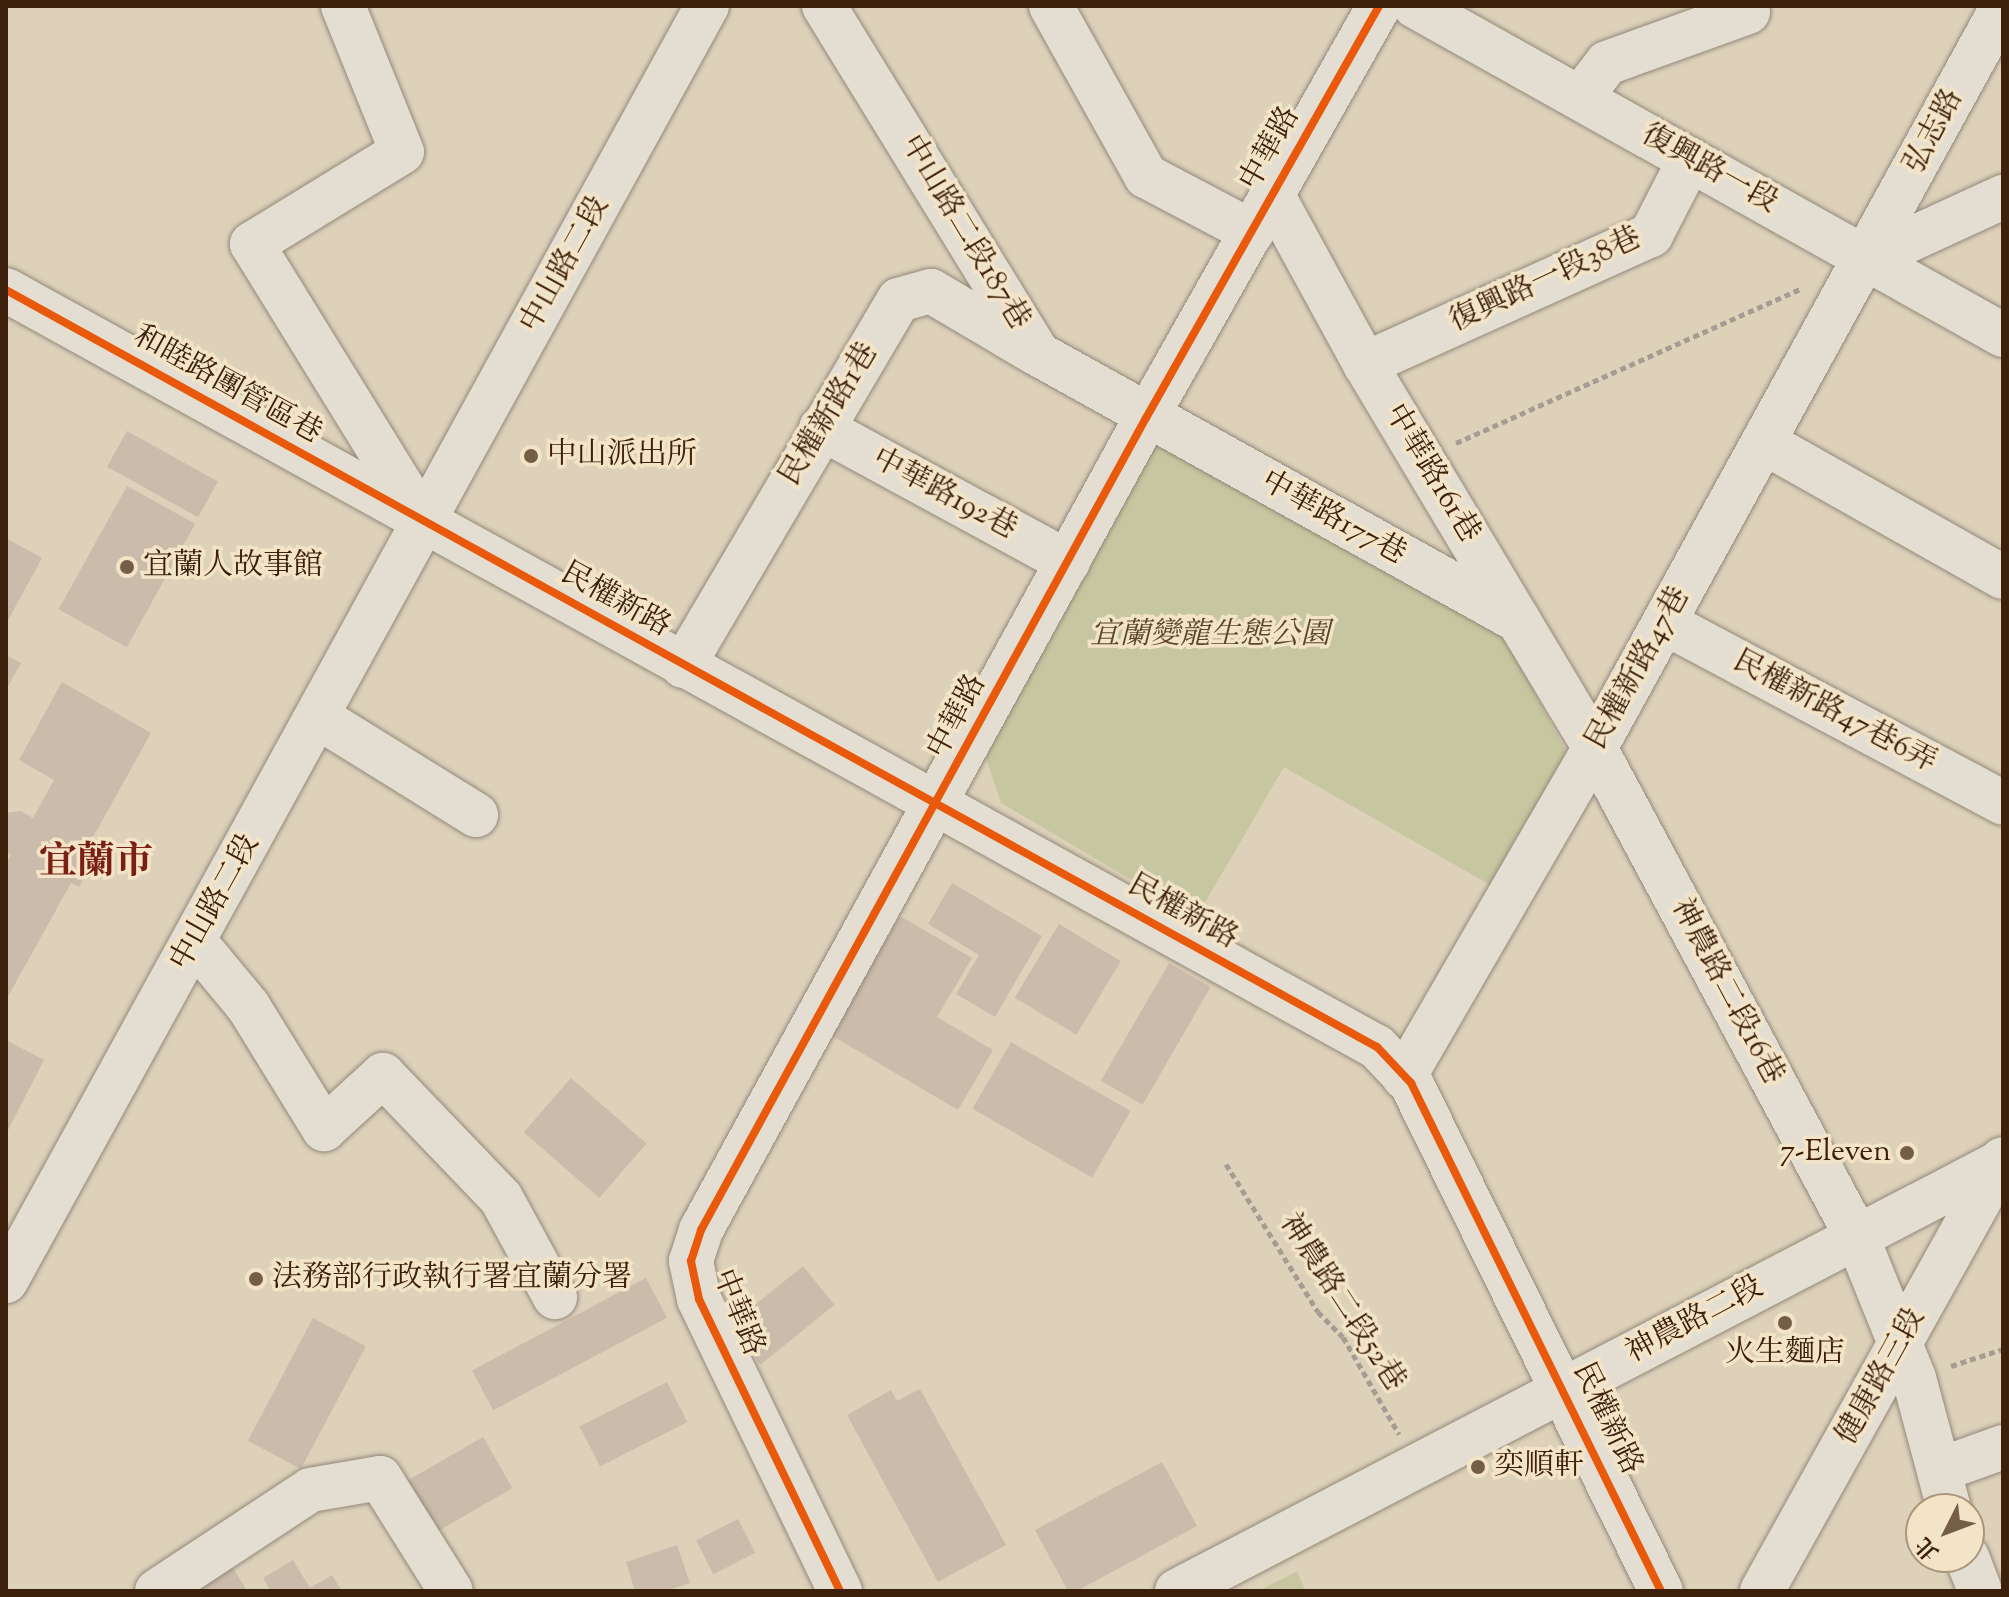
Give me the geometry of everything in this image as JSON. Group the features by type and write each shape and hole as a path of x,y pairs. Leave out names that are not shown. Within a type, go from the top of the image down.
{"street":[{"path":"343,6 402,152 252,244 425,524"},
{"name":"中山路二段","path":"6,1281 425,524 707,6"},
{"name":"中山路二段187巷","path":"824,6 1038,354 1146,418"},
{"path":"1051,6 1146,176 1262,214"},
{"name":"中華路","path":"840,1591 699,1299 691,1261 701,1230 937,807 1146,418 1379,6"},
{"name":"復興路一段","path":"1415,6 2003,335"},
{"name":"弘志路","path":"1868,259 2003,6"},
{"path":"1580,98 1607,63 1748,12"},
{"name":"復興路一段38巷","path":"1365,364 1651,235 1690,159"},
{"path":"1868,259 2003,197"},
{"name":"中華路161巷","path":"1262,214 1365,364 1595,748"},
{"name":"民權新路47巷","path":"1404,1077 1595,748 1868,259"},
{"name":"和睦路團管區巷","path":"6,290 425,524"},
{"name":"民權新路1巷","path":"683,666 899,300 931,291 1038,354"},
{"name":"中華路177巷","path":"1146,418 1519,621"},
{"name":"中華路192巷","path":"821,428 1068,562"},
{"path":"1765,443 2003,577"},
{"name":"民權新路","path":"425,524 1377,1047 1404,1077 1565,1389 1661,1591"},
{"name":"民權新路47巷6弄","path":"1665,623 2003,803"},
{"path":"318,717 476,815"},
{"name":"神農路二段16巷","path":"1595,748 1857,1237 1908,1360 1946,1489"},
{"path":"194,941 248,1006 324,1129 383,1075 501,1198 555,1297"},
{"name":"神農路二段","path":"1177,1591 2002,1160"},
{"name":"健康路三段","path":"1762,1591 1908,1360 2002,1160"},
{"path":"1946,1489 2003,1447"},
{"path":"157,1591 310,1490 380,1478 451,1591"}],"path":[{"path":"1423,458 1810,285"},
{"path":"1908,1360 2003,1349"}],"green space":[{"name":"宜蘭變龍生態公園","path":"1152,430 1495,619 1569,757 1492,886 1284,767 1196,918 1001,803 982,746"},
{"path":"1296,1572 1306,1591 1258,1591"}],"building":[{"path":"127,431 218,481 198,517 107,467"},
{"name":"宜蘭人故事館","path":"127,486 195,524 127,647 59,609"},
{"path":"6,538 42,558 6,624"},
{"path":"6,655 21,663 6,690"},
{"path":"62,682 151,733 88,846 99,852 79,887 71,883 6,1000 6,864 11,855 6,852 6,813 21,811 33,818 54,780 19,760"},
{"path":"952,883 1042,936 995,1017 956,994 979,955 928,924"},
{"path":"900,916 972,958 937,1017 993,1050 958,1110 831,1035"},
{"path":"1059,924 1121,961 1076,1035 1015,998"},
{"path":"1169,963 1211,987 1143,1105 1101,1081"},
{"path":"6,1040 44,1060 6,1134"},
{"path":"1011,1042 1131,1111 1092,1178 972,1109"},
{"path":"571,1078 646,1144 599,1198 524,1132"},
{"path":"803,1266 834,1305 761,1365 729,1326"},
{"path":"646,1278 667,1318 493,1410 472,1370"},
{"path":"313,1318 366,1346 301,1469 248,1441"},
{"path":"667,1382 687,1422 600,1467 580,1426"},
{"path":"920,1389 1006,1545 938,1582 847,1415 891,1390 897,1401"},
{"path":"483,1437 512,1488 424,1539 395,1488"},
{"path":"1162,1462 1197,1526 1077,1591 1068,1591 1035,1530"},
{"path":"738,1519 755,1553 713,1574 696,1540"},
{"path":"677,1545 690,1583 665,1591 635,1591 626,1562"},
{"path":"293,1560 310,1588 332,1575 342,1591 271,1591 263,1578"},
{"path":"232,1566 247,1591 192,1591"}],"cycle path":[{"path":"840,1591 699,1299 691,1261 701,1230 1146,418 1379,6"},
{"path":"6,290 1377,1047 1411,1083 1661,1591"}],"place":[{"name":"中山派出所","path":"531,456"},
{"name":"宜蘭人故事館","path":"127,567"},
{"name":"7-Eleven","path":"1907,1153"},
{"name":"法務部行政執行署宜蘭分署","path":"256,1279"},
{"name":"火生麵店","path":"1785,1323"},
{"name":"奕順軒","path":"1478,1467"}],"district":[{"name":"宜蘭市","path":"96,865"}]}
